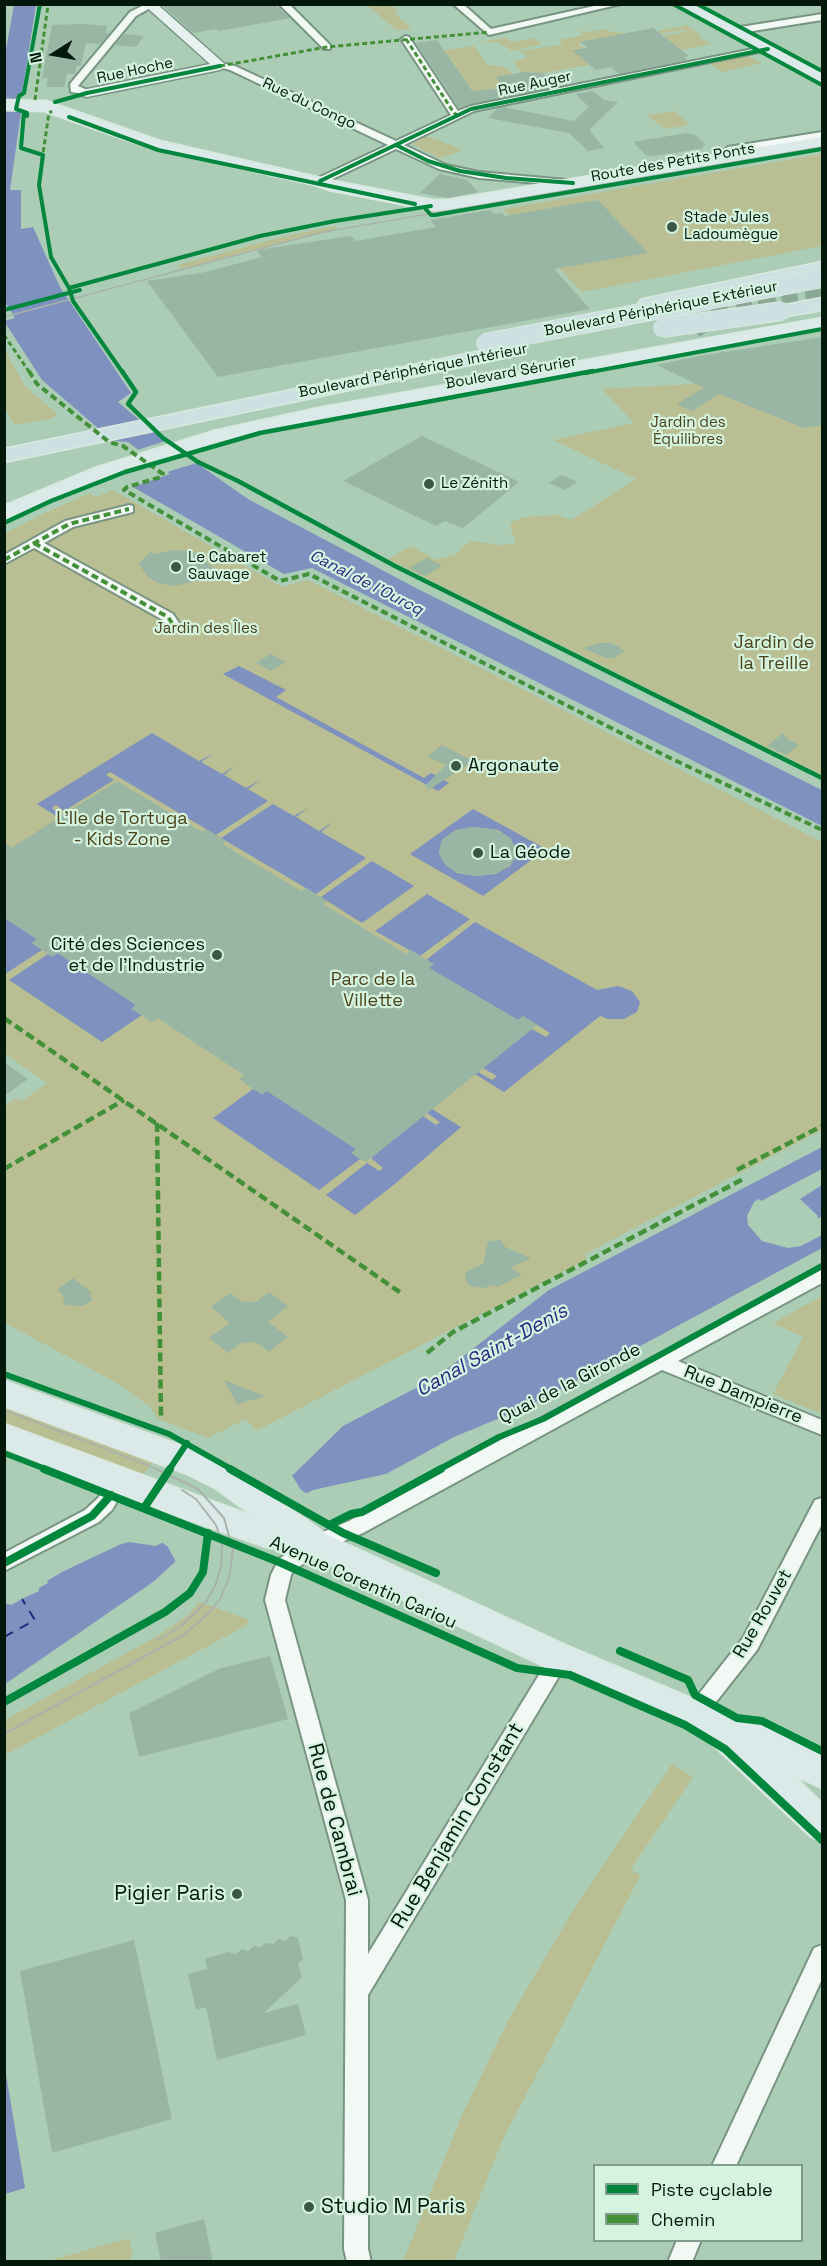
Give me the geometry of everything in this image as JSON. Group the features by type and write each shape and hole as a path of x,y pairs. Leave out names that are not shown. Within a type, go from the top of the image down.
{"highway":[{"path":"551,337 606,314 736,284 822,268"},
{"name":"Boulevard Périphérique Extérieur","path":"551,337 822,278"},
{"name":"Boulevard Périphérique Intérieur","path":"4,456 177,411 491,348 822,291"},
{"path":"551,337 782,311 822,304"},
{"path":"28,430 177,411"}],"main road":[{"path":"685,4 822,78"},
{"name":"Route des Petits Ponts","path":"4,103 55,102 87,119 156,145 320,181 332,180 435,201 456,203 822,141"},
{"path":"684,349 728,323"},
{"name":"Boulevard Sérurier","path":"4,514 80,481 140,459 207,439 294,419 467,387 508,382 822,323"},
{"path":"548,369 641,352 694,330"},
{"path":"467,387 633,348 668,332"},
{"name":"Avenue Corentin Cariou","path":"4,1393 198,1464 235,1485 316,1544 560,1658 704,1719"},
{"name":"Avenue Corentin Cariou","path":"4,1436 277,1538 316,1544"},
{"path":"704,1719 736,1729 822,1773"},
{"path":"704,1719 822,1825"}],"street":[{"path":"283,4 327,47"},
{"path":"457,4 489,32 617,4"},
{"path":"87,93 74,90 73,86 133,15 149,5 220,66"},
{"path":"734,31 822,17"},
{"path":"406,39 454,113 458,115"},
{"name":"Rue Auger","path":"320,181 471,109 768,49"},
{"name":"Rue Hoche","path":"87,93 220,66"},
{"name":"Rue du Congo","path":"220,66 232,68 428,161 460,171 506,178 573,183"},
{"path":"719,159 730,149 822,135"},
{"path":"4,560 69,524 129,509"},
{"path":"34,543 168,617 172,623"},
{"name":"Quai de la Gironde","path":"316,1544 356,1527 664,1363 822,1275"},
{"name":"Rue Dampierre","path":"664,1363 822,1428"},
{"path":"4,1563 92,1516 105,1504 120,1481"},
{"path":"235,1485 248,1527"},
{"name":"Rue Rouvet","path":"704,1719 750,1644 822,1506"},
{"name":"Rue de Cambrai","path":"316,1544 286,1565 274,1600 357,1900 356,2249 359,2262"},
{"name":"Rue Benjamin Constant","path":"356,1994 560,1658"},
{"path":"725,2164 822,1956"},
{"path":"680,2262 689,2242"}],"green space":[{"path":"367,5 392,5 399,12 394,13 412,28 397,31"},
{"path":"687,25 701,36 698,37 712,44 681,50 663,36 686,32 684,30 660,34 657,31"},
{"path":"605,29 626,33 599,40 597,38 583,41 579,44 584,48 573,50 590,65 538,74 521,72 514,63 527,58 521,51 563,44 559,40 584,35 579,30 587,32"},
{"path":"506,38 512,42 535,38 542,44 513,51 498,43 482,41"},
{"path":"474,46 487,65 501,66 509,70 512,74 496,77 503,87 509,87 472,91 444,50"},
{"path":"747,56 762,63 722,72 710,64"},
{"path":"675,111 690,125 665,129 647,115"},
{"path":"425,136 463,150 440,158 414,145 415,141"},
{"name":"Stade Jules Ladoumègue","path":"822,154 822,246 582,292 503,209"},
{"path":"335,226 338,230 183,269 177,265 286,236"},
{"path":"5,350 25,386 57,414 53,418 14,425 5,408"},
{"path":"696,384 804,428 822,425 822,775 388,559 411,546 436,560 457,554 464,545 473,541 501,545 514,544 516,540 510,528 512,522 524,517 558,515 571,520 636,479 553,440 634,423 602,389"},
{"name":"Parc de la Villette","path":"113,490 282,587 308,580 822,842 822,1130 585,1254 587,1259 256,1431 246,1419 208,1438 158,1419 149,1406 117,1383 5,1323 5,1106 16,1098 22,1101 47,1083 5,1054 4,534 90,493 96,497"},
{"path":"822,1298 822,1414 773,1394 803,1337 773,1323"},
{"path":"4,1399 156,1457 142,1477 5,1427"},
{"path":"199,1602 247,1619 249,1624 5,1755 5,1720 161,1634 188,1615"},
{"path":"672,1764 693,1777 631,1869 640,1876 502,2141 454,2261 403,2261 462,2115 510,2017 577,1904"},
{"path":"130,2238 132,2252 130,2261 47,2261"}],"water":[{"name":"Canal de l'Ourcq","path":"14,5 36,5 22,93 17,97 14,108 21,113 10,190 21,190 21,229 33,227 60,287 131,393 118,402 161,438 248,499 416,588 822,790 822,826 312,568 284,574 133,487 170,474 128,442 113,441 42,380 4,321 15,318 4,300 5,55"},
{"path":"239,666 286,690 276,697 424,778 431,773 449,783 438,791 223,674"},
{"path":"152,733 199,761 214,753 201,762 222,774 235,766 224,775 246,788 261,780 248,789 268,801 216,835 110,772 106,775 114,780 64,811 56,805 52,808 60,814 56,816 37,804"},
{"path":"273,804 294,816 308,808 296,817 319,831 333,822 321,832 366,858 316,894 221,838"},
{"path":"473,809 546,849 483,896 410,854","holes":["474,827 498,830 511,839 517,854 510,866 495,874 476,876 457,873 444,863 439,851 443,839 456,830"]},
{"path":"372,861 414,886 362,923 321,897"},
{"path":"427,894 470,919 420,956 375,931"},
{"path":"5,918 37,939 32,943 42,950 5,974"},
{"path":"475,922 597,990 618,986 632,991 640,1002 637,1012 624,1019 608,1019 600,1016 504,1092 475,1074 478,1072 492,1080 497,1076 483,1068 532,1029 546,1037 550,1033 523,1016 518,1020 429,968 426,960"},
{"path":"58,953 136,1005 132,1009 142,1015 102,1042 9,980 48,954 53,956"},
{"path":"253,1089 262,1094 267,1091 356,1149 352,1153 360,1159 319,1190 213,1118"},
{"path":"432,1109 461,1127 396,1183 355,1215 326,1195 367,1163 379,1171 383,1168 371,1158 423,1116 436,1125 440,1122 427,1113"},
{"name":"Canal Saint-Denis","path":"822,1147 822,1169 761,1201 759,1199 754,1202 747,1216 748,1225 762,1241 788,1248 801,1246 822,1235 822,1248 531,1405 454,1437 386,1474 313,1490 176,1561 153,1582 5,1684 5,1603 11,1605 39,1591 39,1588 48,1583 47,1581 64,1571 119,1545 129,1542 156,1546 294,1474 343,1426 435,1378 549,1290"},
{"path":"822,1185 822,1216 817,1219 818,1216 800,1199"},
{"path":"4,2062 25,2188 5,2194 4,2194"}],"pier":[{"path":"169,440 200,462 164,473 134,451"},
{"path":"290,1472 301,1490 309,1495 177,1564 168,1547 159,1540"}],"building":[{"path":"161,4 274,4 290,18 219,31 216,29 193,33"},
{"path":"52,25 107,26 106,33 110,33 100,44 86,43 81,66 77,66 75,74 67,74 64,87 46,87 48,78 42,78"},
{"path":"653,28 689,56 684,57 688,60 619,74 611,67 596,70 572,50 588,48 580,42"},
{"path":"124,34 144,36 136,47 115,45"},
{"path":"437,40 472,91 504,88 496,77 524,72 543,73 556,87 459,108 416,43"},
{"path":"593,91 604,100 618,102 589,130 604,148 588,151 569,133 488,118 497,109 503,107 574,121 589,107 576,94"},
{"path":"687,133 695,135 706,145 702,146 704,148 654,156 646,155 633,142"},
{"path":"440,174 467,180 478,192 448,198 420,193"},
{"path":"598,200 648,253 554,269 590,309 218,377 147,281 206,272 262,257 257,250 351,236 356,241 436,227 430,220 490,210 495,214 502,213 505,216"},
{"path":"822,337 822,425 804,428 719,394 692,411 677,404 704,388 657,365 699,356"},
{"name":"Le Zénith","path":"422,436 519,482 463,528 445,521 436,526 343,481"},
{"path":"561,475 577,482 565,490 549,483"},
{"name":"Le Cabaret Sauvage","path":"173,550 189,551 201,555 213,569 212,575 204,580 173,586 158,583 148,577 139,564 150,552 157,554"},
{"path":"427,558 442,566 425,576 409,568"},
{"path":"600,643 612,643 625,651 614,658 606,658 583,648"},
{"path":"271,654 286,662 271,671 256,663"},
{"path":"783,733 786,738 799,745 786,755 767,746"},
{"path":"442,745 473,761 429,790 425,786 446,765 427,756"},
{"name":"Cité des Sciences et de l'Industrie","path":"117,781 202,832 206,829 226,841 222,844 301,891 306,888 327,901 323,904 406,954 411,950 434,964 429,968 518,1020 523,1016 537,1025 366,1162 351,1153 356,1149 267,1091 262,1094 253,1089 239,1079 244,1075 158,1018 152,1022 131,1009 136,1005 58,953 52,957 32,943 37,939 4,918 4,843 11,848"},
{"name":"La Géode","path":"470,827 493,829 509,837 516,848 516,857 512,863 500,872 481,876 462,874 446,866 439,854 441,842 452,832"},
{"path":"4,1062 28,1079 4,1096"},
{"path":"501,1240 505,1247 531,1258 511,1268 522,1275 497,1287 493,1285 483,1288 470,1286 465,1279 467,1271 483,1264 488,1241"},
{"path":"73,1278 92,1293 89,1295 93,1300 83,1306 63,1305 64,1296 57,1290"},
{"path":"269,1292 288,1306 268,1322 288,1337 269,1352 256,1342 241,1343 228,1353 209,1338 230,1323 211,1307 230,1293 242,1302 256,1302"},
{"path":"224,1380 265,1396 237,1404"},
{"path":"270,1656 288,1719 139,1757 129,1713 221,1668"},
{"path":"290,1936 298,1938 303,1959 298,1963 302,1977 264,2013 298,2004 306,2035 217,2060 206,2007 196,2010 188,1974 207,1969 205,1959 228,1952 236,1954 242,1949 248,1951 254,1946 273,1944 278,1939 285,1941"},
{"path":"134,1940 172,2119 52,2153 20,1971"},
{"path":"204,2219 213,2262 161,2262 155,2233"}],"ferry route":[{"path":"4,1637 35,1620 22,1599"}],"tunnel":[{"path":"695,330 733,306 777,293"},
{"path":"759,308 822,296"}],"tram line":[{"path":"4,317 323,232 822,147"},
{"path":"4,1410 160,1470"},
{"path":"4,1734 185,1634 210,1612 220,1599 229,1578 233,1550 224,1518 198,1489 156,1469"},
{"path":"158,1640 182,1625 206,1602 215,1586 221,1567 222,1543 216,1525 196,1499 182,1490"}],"marked path":[{"path":"35,100 48,5"},
{"path":"220,66 327,47 489,32"},
{"path":"406,39 454,113 458,115"},
{"path":"42,160 49,113 52,111"},
{"path":"4,335 37,384 109,442 123,446 163,474 161,477 127,487 124,490 280,581 309,574 668,757 822,830"},
{"path":"4,560 69,524 129,509"},
{"path":"34,543 168,617 172,623"},
{"path":"4,1018 401,1293"},
{"path":"4,1169 124,1100"},
{"path":"157,1123 161,1417"},
{"path":"737,1170 822,1126"},
{"path":"427,1353 453,1332 745,1178"}],"cycle path":[{"path":"27,116 27,113 16,109 19,96 24,93 40,4"},
{"path":"673,4 822,85"},
{"path":"697,4 822,71"},
{"path":"320,181 471,109 768,49"},
{"path":"55,102 87,93 220,66"},
{"path":"24,112 21,148 43,155 39,185 51,257 69,288 73,301 136,392 128,404 163,438 198,462 238,481 395,566 822,778"},
{"path":"69,117 158,150 415,204"},
{"path":"396,145 428,161 460,171 506,178 573,183"},
{"path":"424,207 431,215 435,215 822,149"},
{"path":"69,288 260,236 335,221 431,206"},
{"path":"4,310 80,290"},
{"path":"4,523 51,501 125,472 260,433 822,329"},
{"path":"329,1525 351,1514 362,1512 499,1437 543,1419 822,1266"},
{"path":"4,1374 169,1434 343,1533 436,1573"},
{"path":"144,1508 187,1443"},
{"path":"4,1453 279,1562 517,1668 570,1675 685,1725 725,1749 822,1840"},
{"path":"4,1563 92,1516 111,1495"},
{"path":"4,1702 165,1612 190,1593 203,1572 208,1533"},
{"path":"620,1651 688,1680 695,1695 737,1718 762,1721 822,1751"}],"place":[{"name":"Stade Jules Ladoumègue","path":"672,227"},
{"name":"Le Zénith","path":"429,484"},
{"name":"Le Cabaret Sauvage","path":"176,567"},
{"name":"Argonaute","path":"456,766"},
{"name":"La Géode","path":"478,853"},
{"name":"Cité des Sciences et de l'Industrie","path":"217,955"},
{"name":"Pigier Paris","path":"237,1894"},
{"name":"Studio M Paris","path":"309,2207"}],"park label":[{"name":"Jardin des Équilibres","path":"688,432"},
{"name":"Jardin des Îles","path":"206,629"},
{"name":"Jardin de la Treille","path":"774,653"},
{"name":"L'Ile de Tortuga - Kids Zone","path":"122,829"}]}
